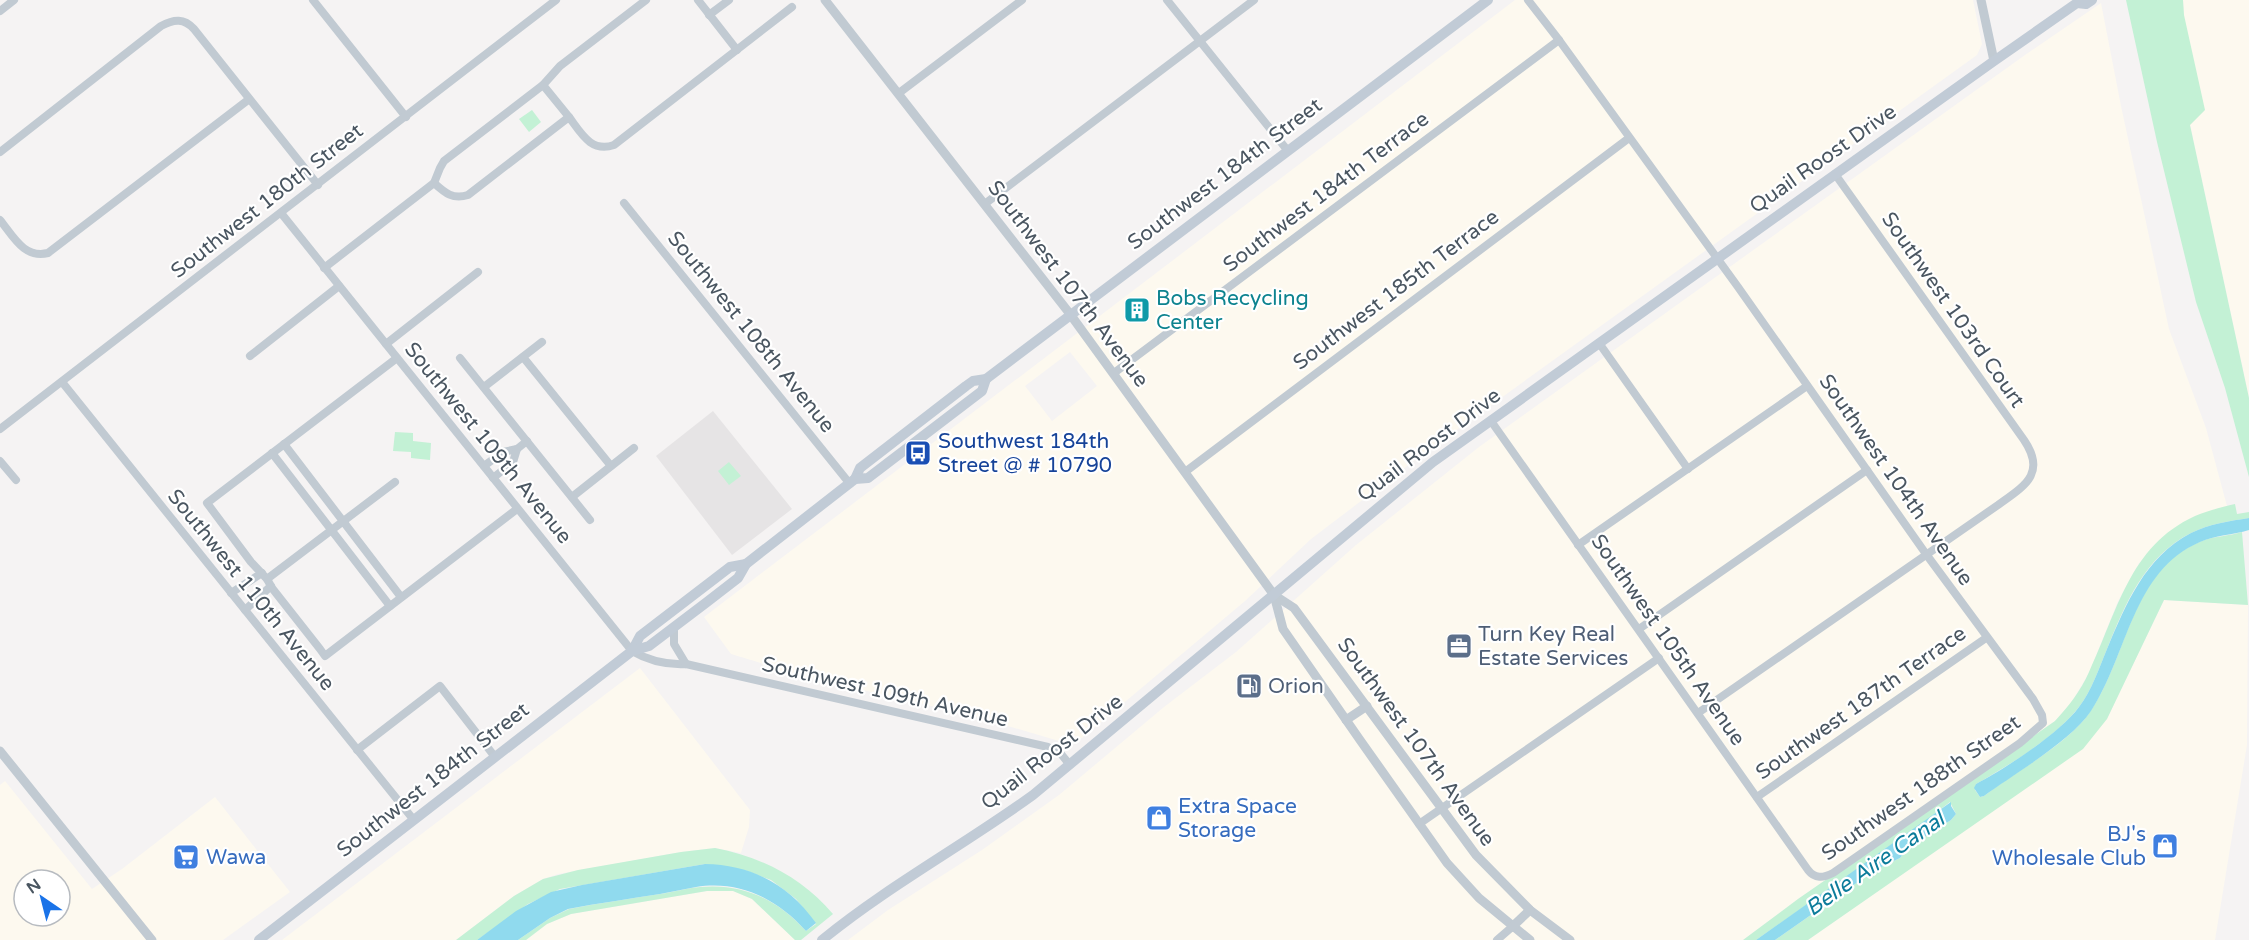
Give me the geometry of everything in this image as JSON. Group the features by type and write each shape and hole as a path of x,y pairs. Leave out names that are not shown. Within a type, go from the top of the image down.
{"main road":[{"name":"Southwest 184th Street","path":"259,940 632,651 649,646 738,578 746,564 853,482 860,468 973,381 986,379 1488,0"},
{"name":"Quail Roost Drive","path":"822,940 903,881 997,822 1070,765 1413,478 2077,2 2086,4 2092,0"},
{"name":"Southwest 184th Street","path":"632,651 640,636 730,567 746,564"}],"street":[{"path":"0,11 14,0"},
{"path":"313,0 406,117"},
{"name":"Southwest 180th Street","path":"0,429 556,0"},
{"path":"324,268 434,183 444,161 543,85 560,66 646,0"},
{"path":"710,15 729,0"},
{"name":"Southwest 107th Avenue","path":"825,0 986,203 1114,373 1274,596 1283,629 1419,824 1468,886 1512,927 1530,940"},
{"path":"899,93 1022,0"},
{"path":"1167,0 1288,151"},
{"path":"986,203 1254,0"},
{"name":"Southwest 104th Avenue","path":"1528,0 1717,258 1986,638 2041,711 2043,723"},
{"path":"1982,0 1994,61"},
{"path":"701,1 737,50"},
{"path":"543,85 589,142 598,147 610,146 792,7"},
{"path":"0,152 162,26 173,20 183,21 194,29 248,100 318,185"},
{"name":"Southwest 184th Terrace","path":"1114,373 1559,40"},
{"path":"0,220 27,252 37,255 48,253 248,100"},
{"path":"434,183 451,196 468,195 569,117"},
{"name":"Southwest 185th Terrace","path":"1185,472 1629,138"},
{"name":"Southwest 103rd Court","path":"1835,174 2024,440 2033,457 2034,469 2021,489 1926,554"},
{"name":"Southwest 108th Avenue","path":"624,203 853,482"},
{"name":"Southwest 109th Avenue","path":"281,213 632,651 647,659 673,665 686,664 1048,747 1061,754 1070,765"},
{"path":"386,344 478,272"},
{"path":"250,356 339,286"},
{"path":"484,387 542,342"},
{"path":"1599,343 1688,469"},
{"path":"523,357 611,466"},
{"path":"397,358 207,503 325,656 517,508"},
{"path":"460,358 590,520"},
{"name":"Southwest 110th Avenue","path":"62,382 413,819"},
{"path":"1578,545 1807,386"},
{"name":"Southwest 105th Avenue","path":"1491,421 1808,870 1817,877"},
{"path":"484,466 503,452 517,449 527,441"},
{"path":"284,444 401,597"},
{"path":"572,497 634,448"},
{"path":"493,478 513,462 517,449"},
{"path":"272,453 390,606"},
{"path":"0,461 15,480"},
{"path":"1639,629 1867,470"},
{"path":"231,593 267,579 395,482"},
{"path":"1698,713 1926,554"},
{"path":"245,610 267,579"},
{"name":"Southwest 107th Avenue","path":"1274,596 1294,608 1441,809 1485,865 1530,910 1570,940"},
{"path":"674,627 675,644 686,664"},
{"name":"Southwest 187th Terrace","path":"1757,797 1986,638"},
{"path":"1419,824 1659,658"},
{"path":"357,750 440,686 495,757"},
{"path":"1346,720 1367,706"},
{"name":"Southwest 188th Street","path":"1817,877 1833,873 2028,737 2043,723"},
{"path":"0,751 152,940"},
{"path":"1497,940 1530,910"}],"shaded area":[{"path":"1515,0 1973,0 1982,44 1977,55 1419,457 1311,539 1245,601 1082,738 1071,742 1059,741 974,716 764,667 761,663 731,654 704,617","holes":["1070,352 1097,386 1052,421 1025,386"]},
{"path":"2183,0 2249,0 2249,398 2190,125"},
{"path":"2101,3 2169,329 2206,428 2227,506 2194,517 2171,532 2139,563 2118,601 2089,673 2071,703 2055,721 1798,899 1743,940 848,940 888,910 982,850 1059,795 1164,707 1236,652 1356,545 1479,447 2025,55"},
{"path":"713,411 792,509 732,555 656,456"},
{"path":"2164,600 2248,605 2247,745 2215,940 1808,940 1892,881 2107,719"},
{"path":"640,668 750,810 749,827 741,853 715,848 558,874 543,879 514,896 456,940 282,940"},
{"path":"5,781 92,889 122,869 215,797 290,892 223,940 0,940 0,785"},
{"path":"707,891 733,891 752,899 795,940 526,940 547,924 571,914"}],"green space":[{"path":"2126,0 2183,0 2184,15 2205,110 2190,125 2249,398 2249,477 2225,388 2196,302 2157,142"},
{"path":"532,110 541,122 529,132 519,119"},
{"path":"395,432 413,433 413,441 431,443 430,460 411,458 411,452 393,451"},
{"path":"729,462 741,476 729,485 718,471"},
{"path":"2235,504 2237,514 2249,512 2249,518 2212,525 2191,533 2161,554 2149,568 2121,615 2088,693 2070,718 2031,750 1976,784 1975,790 1980,797 1984,796 2055,746 2080,724 2103,690 2145,592 2160,571 2178,554 2202,541 2242,532 2248,605 2164,600 2107,719 2083,749 1808,940 1775,940 1875,870 1900,858 1909,847 1951,820 1956,814 1950,802 1907,835 1756,940 1743,940 1798,899 2055,721 2070,704 2089,672 2117,605 2140,563 2173,529 2195,516"},
{"path":"715,848 749,857 780,871 808,890 833,914 801,940 795,940 752,899 733,891 707,891 571,914 547,924 526,940 518,940 550,918 569,909 716,886 745,891 771,902 806,931 816,924 796,899 771,880 747,871 705,864 560,889 528,904 477,940 456,940 514,896 543,879 578,870"}],"water":[{"path":"2249,518 2249,530 2200,542 2177,555 2159,573 2145,593 2104,689 2091,711 2070,734 2056,745 1980,797 1974,788 1976,784 2046,739 2079,707 2091,686 2130,599 2149,568 2161,555 2175,543 2198,530"},
{"name":"Belle Aire Canal","path":"1951,802 1956,814 1951,820 1909,847 1900,858 1875,870 1775,940 1756,940"},
{"path":"705,864 739,868 768,880 794,898 816,923 806,931 783,910 757,894 728,886 712,886 568,909 550,918 518,940 477,940 516,911 551,892"}],"place":[{"name":"Bobs Recycling Center","path":"1137,310"},
{"name":"Southwest 184th Street @ # 10790","path":"918,453"},
{"name":"Turn Key Real Estate Services","path":"1459,646"},
{"name":"Orion","path":"1249,686"},
{"name":"Extra Space Storage","path":"1159,818"},
{"name":"BJ's Wholesale Club","path":"2165,846"},
{"name":"Wawa","path":"186,857"}]}
